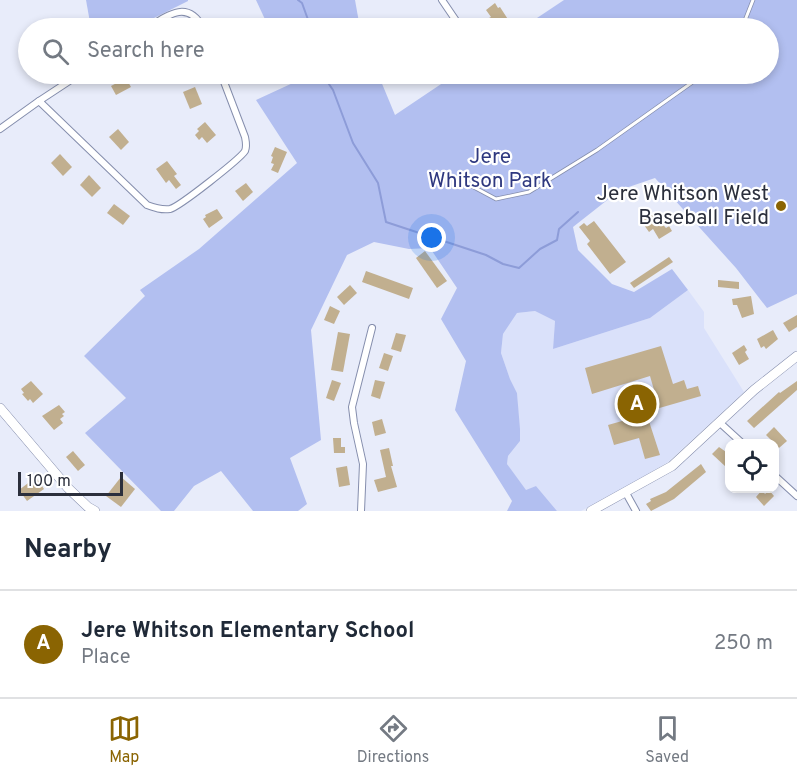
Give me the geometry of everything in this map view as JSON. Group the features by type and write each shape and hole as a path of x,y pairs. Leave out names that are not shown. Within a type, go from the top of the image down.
{"street":[{"path":"442,0 454,18"},
{"path":"163,18 175,10 186,10 192,12 196,18"},
{"path":"0,129 65,84"},
{"path":"39,101 147,205 160,210 173,208 244,152 247,144 245,137 224,84"},
{"path":"361,511 363,464 352,407 372,328"},
{"path":"591,511 672,466 754,390 797,357"},
{"path":"0,408 68,488 95,511"},
{"path":"719,422 737,439"},
{"path":"779,479 797,496"},
{"path":"626,493 636,511"}],"lane":[{"path":"746,18 753,0"},
{"path":"468,184 496,199 529,192 597,150 690,84"}],"shaded area":[{"path":"688,290 704,312 704,328 744,392 668,462 581,511 557,511 536,486 526,491 507,464 508,456 520,441 517,393 501,353 503,334 517,313 535,311 555,321 553,349 650,318"}],"green space":[{"path":"86,0 188,0 154,18 89,18"},
{"path":"256,0 355,0 358,18 264,18"},
{"name":"Jere Whitson Park","path":"564,0 797,0 797,294 767,308 736,268 655,178 620,190 573,227 578,250 612,284 634,292 672,269 688,290 650,318 553,349 555,321 535,311 517,313 503,334 501,353 517,393 520,429 520,441 508,456 507,464 526,490 536,486 557,511 507,511 512,501 455,410 466,361 441,319 457,288 430,248 409,249 374,242 347,255 311,330 321,440 290,458 307,504 298,511 253,511 221,471 194,486 174,511 161,511 85,433 126,398 84,356 145,296 140,290 199,249 297,163 256,100 291,84 382,84 395,115 441,84 779,84 779,18 537,18"}],"building":[{"path":"495,3 507,18 489,18 491,17 486,10"},
{"path":"129,84 131,87 116,95 111,86"},
{"path":"195,87 202,104 190,109 183,92"},
{"path":"205,122 216,135 207,143 202,137 199,140 195,135 199,131 197,129"},
{"path":"118,129 129,142 121,150 109,137"},
{"path":"275,147 287,152 278,173 271,170 274,164 271,163 273,157 271,156"},
{"path":"60,154 72,167 63,176 51,163"},
{"path":"167,161 177,174 174,176 181,185 176,189 169,180 166,183 156,169"},
{"path":"89,175 101,188 92,197 80,185"},
{"path":"246,183 253,192 243,201 235,191"},
{"path":"114,204 130,216 123,225 107,213"},
{"path":"217,209 223,218 209,228 203,219 205,215"},
{"path":"649,210 666,228 669,226 672,231 659,239 653,229 649,232 639,218"},
{"path":"594,221 626,262 610,274 587,244 590,241 579,227 584,223 587,226"},
{"path":"425,251 447,281 437,288 416,258"},
{"path":"669,257 673,262 634,288 630,283"},
{"path":"366,271 413,288 409,299 362,282"},
{"path":"718,280 739,282 739,289 718,287"},
{"path":"350,285 357,293 344,305 337,297"},
{"path":"751,296 754,314 742,318 737,305 733,305 732,299"},
{"path":"330,306 340,311 334,324 324,320"},
{"path":"797,315 797,327 789,332 783,323"},
{"path":"773,330 778,339 766,349 764,346 761,348 757,339"},
{"path":"338,332 350,334 343,372 331,370"},
{"path":"396,333 406,335 401,352 391,349"},
{"path":"744,345 749,359 739,365 732,353"},
{"path":"661,346 673,384 684,380 687,389 698,386 701,396 656,409 654,403 644,406 660,455 645,459 639,438 614,445 608,425 629,419 623,399 654,390 650,376 592,394 585,368"},
{"path":"384,353 393,356 388,371 379,368"},
{"path":"332,380 341,383 334,401 326,398"},
{"path":"375,380 385,382 380,399 371,396"},
{"path":"31,381 43,394 33,403 22,394 24,393 21,389"},
{"path":"797,381 797,390 754,428 747,421 779,392"},
{"path":"59,405 65,412 60,419 63,423 54,430 42,416"},
{"path":"382,419 386,433 375,436 372,422"},
{"path":"774,427 787,441 779,448 779,439 770,439 766,435"},
{"path":"333,438 341,438 341,447 345,447 345,453 334,453"},
{"path":"719,447 725,451 725,466 712,454"},
{"path":"389,448 397,487 378,492 374,480 386,477 380,450"},
{"path":"73,451 85,465 78,471 66,457"},
{"path":"701,464 706,472 674,499 651,511 646,504 651,501 650,499 666,492"},
{"path":"347,466 350,485 339,487 336,468"},
{"path":"36,477 44,489 27,501 19,490"},
{"path":"121,477 135,489 121,507 106,496"},
{"path":"759,493 772,493 774,496 764,506 756,497"}],"waterway":[{"path":"298,0 302,3 307,18"},
{"path":"329,84 353,143 378,183 386,222 519,268 540,249 557,240 559,229 578,212"}],"place":[{"name":"Jere Whitson West Baseball Field","path":"781,206"},
{"name":"Jere Whitson Elementary School","path":"637,404"}]}
